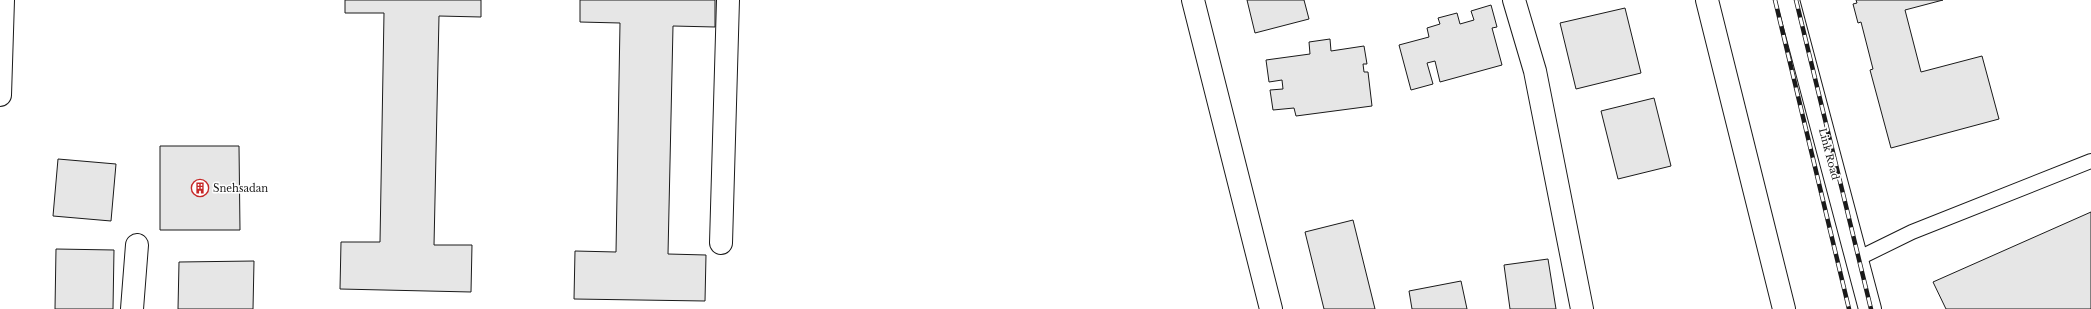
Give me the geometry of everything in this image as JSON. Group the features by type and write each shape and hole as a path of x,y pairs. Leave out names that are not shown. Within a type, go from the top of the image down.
{"street":[{"path":"0,94 3,0"},
{"path":"721,243 728,0"},
{"path":"1193,0 1270,309"},
{"path":"1514,0 1535,71 1582,309"},
{"path":"1707,0 1784,309"},
{"name":"Link Road","path":"1788,0 1870,309"},
{"path":"132,309 136,246"}],"lane":[{"path":"1857,259 1912,232 2091,161"}],"building":[{"path":"345,0 481,0 481,17 439,16 434,245 472,245 471,292 340,289 341,242 380,242 384,13 345,13"},
{"path":"580,0 715,0 715,27 673,26 668,254 706,255 705,301 574,299 575,251 616,252 620,23 580,22"},
{"path":"1247,0 1304,0 1309,19 1255,33"},
{"path":"1856,0 1943,0 1905,10 1921,72 1982,56 1999,119 1891,148 1870,70 1873,69 1861,22 1858,23 1853,4 1857,3"},
{"path":"1491,5 1497,27 1492,28 1502,65 1440,82 1435,61 1427,63 1433,84 1411,90 1399,45 1429,37 1427,28 1440,24 1438,18 1457,13 1460,24 1474,20 1471,11"},
{"path":"1625,8 1641,73 1576,89 1560,23"},
{"path":"1330,39 1331,51 1364,46 1367,64 1363,64 1364,72 1368,72 1372,106 1296,116 1294,108 1273,110 1270,90 1283,89 1282,80 1269,82 1266,60 1310,54 1309,42"},
{"path":"1654,98 1671,166 1618,179 1601,111"},
{"name":"Snehsadan","path":"160,146 239,146 240,230 160,230"},
{"path":"58,159 116,164 111,221 53,216"},
{"path":"2091,212 2091,309 1946,309 1933,282"},
{"path":"1353,220 1375,309 1324,309 1305,232"},
{"path":"56,249 114,250 113,309 55,309"},
{"path":"1548,259 1556,309 1510,309 1504,265"},
{"path":"254,261 253,309 178,309 179,262"},
{"path":"1461,281 1467,309 1412,309 1409,291"}],"railway":[{"path":"1775,0 1849,309"},
{"path":"1796,0 1871,309"}],"place":[{"name":"Snehsadan","path":"200,188"}]}
